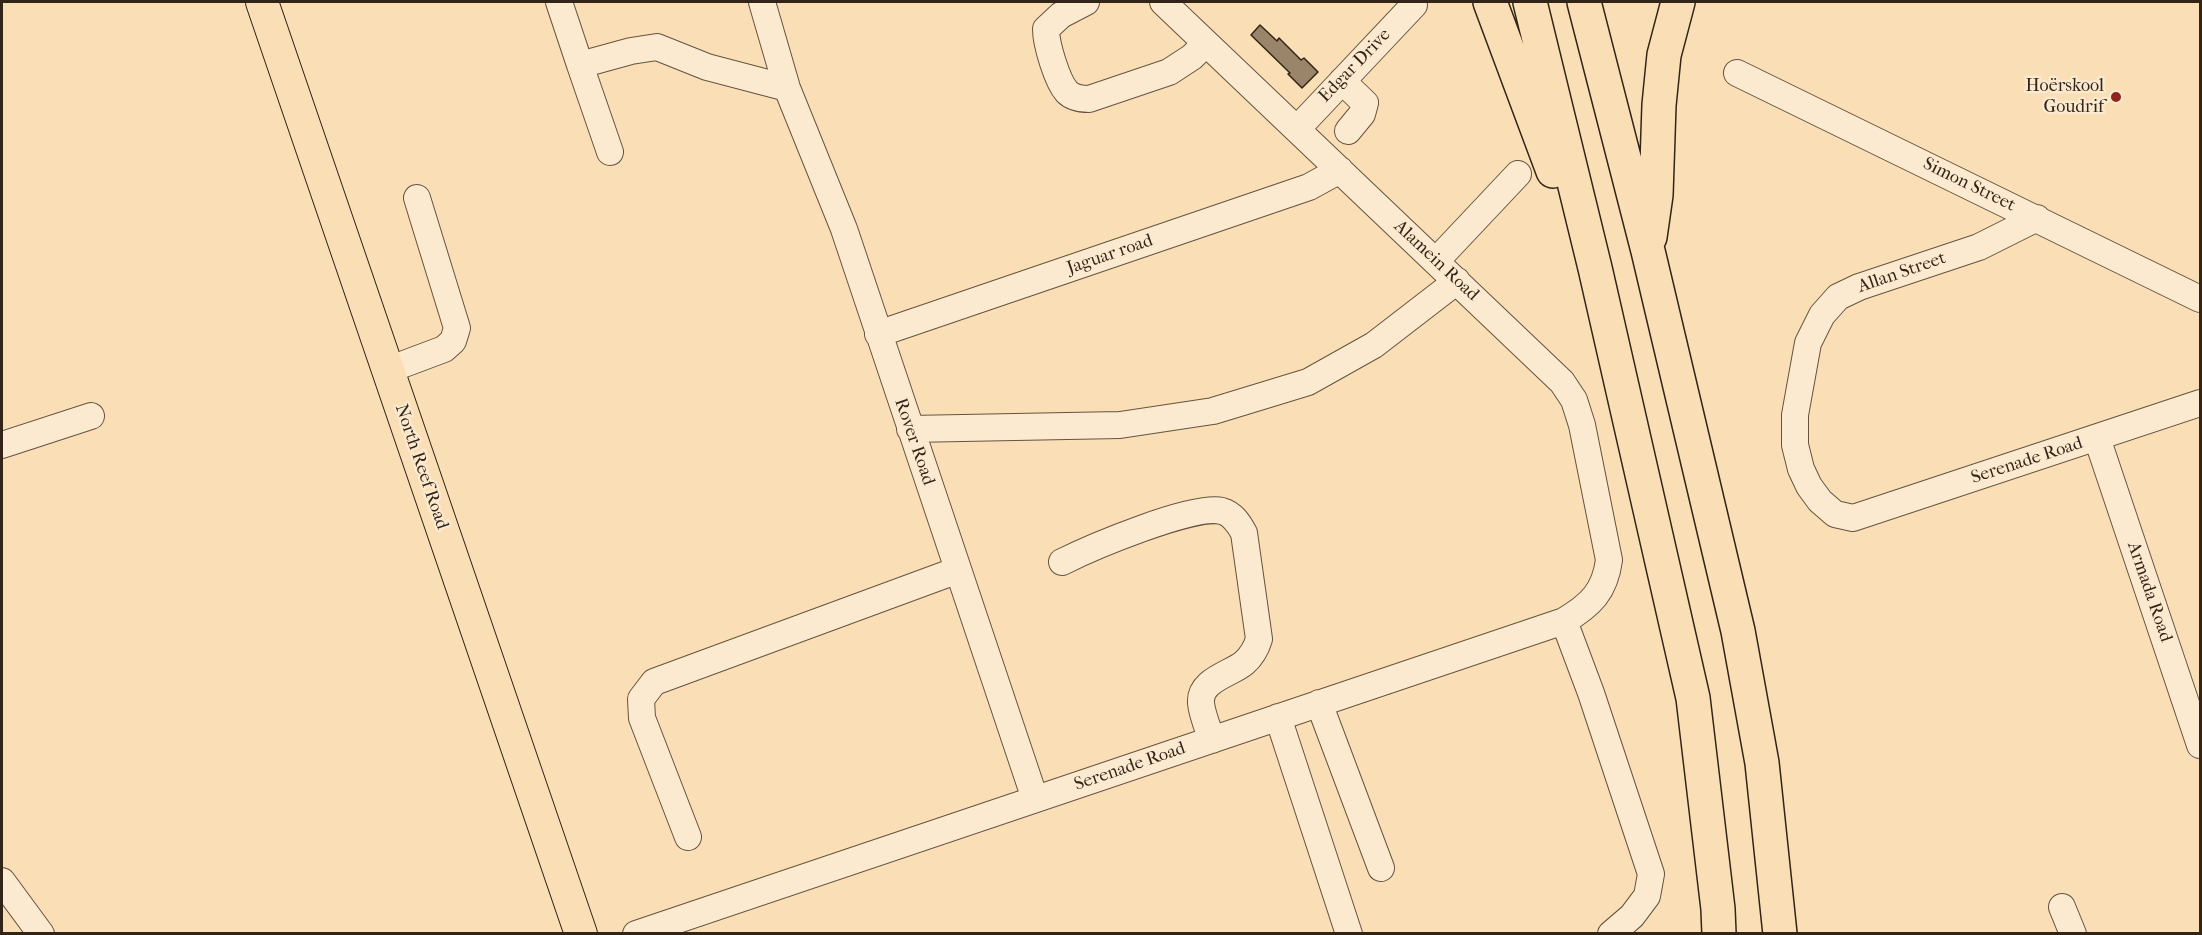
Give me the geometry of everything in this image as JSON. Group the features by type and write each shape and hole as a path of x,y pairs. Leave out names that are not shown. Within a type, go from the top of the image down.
{"highway":[{"path":"1490,2 1572,227 1595,268"},
{"path":"1530,2 1595,268 1693,698 1719,933"},
{"path":"1584,2 1648,251 1738,631 1762,762 1780,933"},
{"path":"1648,251 1656,195 1659,105 1664,55 1678,2"}],"main road":[{"name":"North Reef Road","path":"262,2 581,933"}],"street":[{"path":"559,2 610,152"},
{"name":"Rover Road","path":"762,2 787,88 843,228 1035,799"},
{"path":"1086,2 1061,15 1046,29 1046,38 1061,82 1068,93 1078,99 1089,99 1169,72 1192,57 1206,43"},
{"name":"Alamein Road","path":"1163,2 1562,382 1574,400 1582,425 1609,560 1607,577"},
{"name":"Edgar Drive","path":"1297,129 1414,5"},
{"path":"580,65 631,51 657,47 707,66 787,88"},
{"name":"Simon Street","path":"1737,73 2200,298"},
{"path":"1342,81 1365,103 1362,114 1348,131"},
{"name":"Jaguar road","path":"878,334 1309,187 1340,170"},
{"path":"1436,261 1518,174"},
{"path":"388,370 444,349 453,341 458,328 417,198"},
{"name":"Allan Street","path":"1852,519 1835,514 1820,501 1801,470 1795,445 1795,415 1808,344 1822,315 1838,297 1859,287 1979,247 2037,218"},
{"path":"910,429 1120,425 1214,411 1308,382 1374,345 1457,281"},
{"name":"Serenade Road","path":"1852,519 2200,403"},
{"path":"2,445 91,416"},
{"name":"Armada Road","path":"2097,438 2200,746"},
{"path":"1062,562 1116,537 1206,510 1222,511 1235,519 1244,533 1259,639 1255,651 1243,664 1209,684 1203,691 1201,704 1212,740"},
{"path":"688,837 642,718 641,699 654,682 958,570"},
{"name":"Serenade Road","path":"636,933 1564,621 1583,610 1596,596 1607,577"},
{"path":"1564,621 1591,693 1651,874 1647,896 1632,915 1611,933"},
{"path":"1319,703 1381,868"},
{"path":"1278,717 1348,933"},
{"path":"2,881 40,933"},
{"path":"2062,907 2073,933"}],"building":[{"path":"1260,25 1277,41 1279,38 1301,60 1304,58 1318,72 1302,88 1251,35"}],"place":[{"name":"Hoërskool Goudrif","path":"2116,97"}]}
